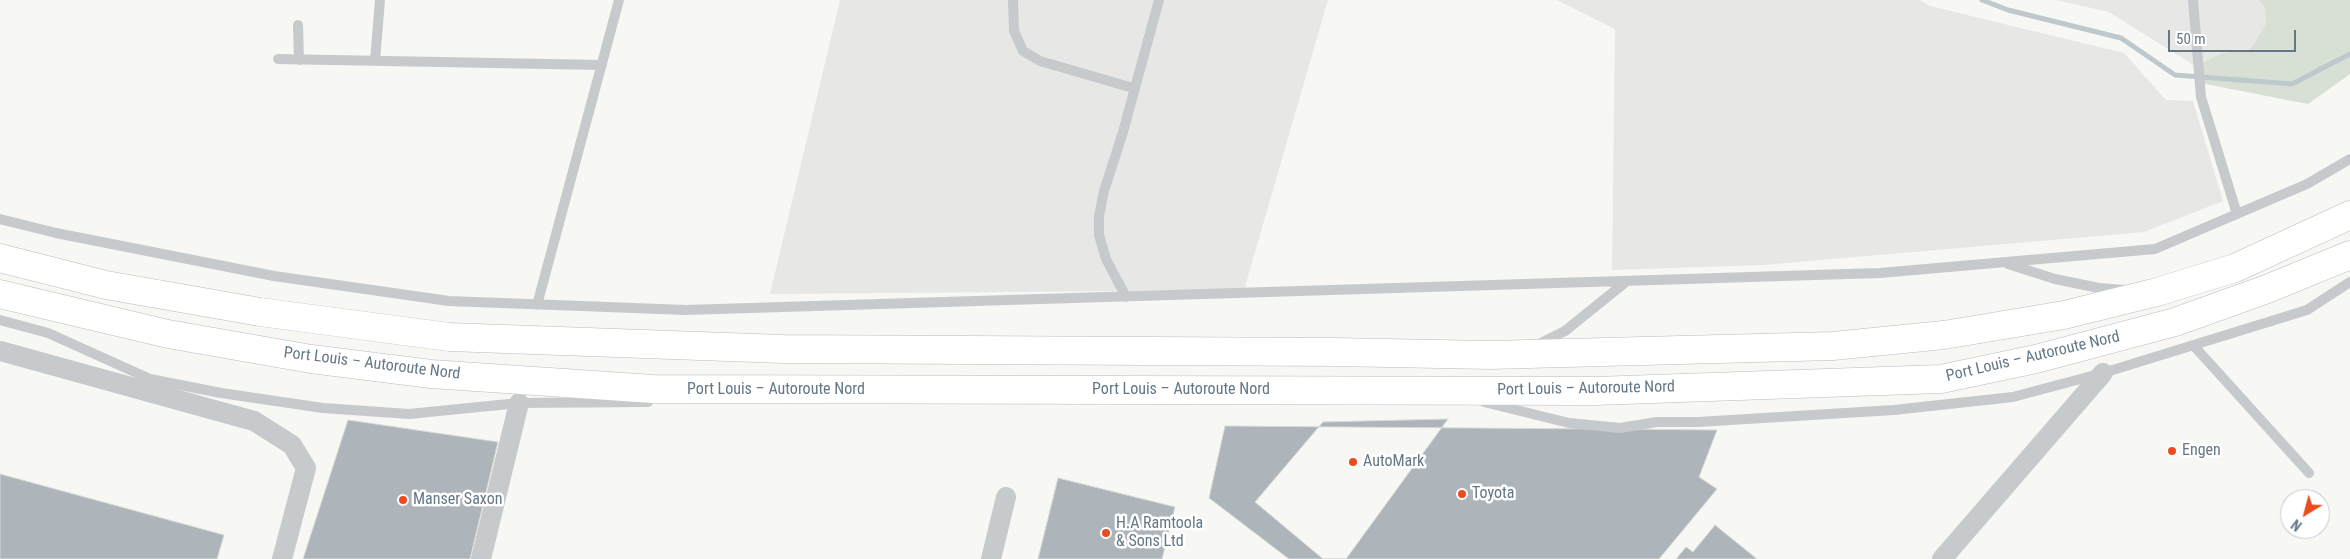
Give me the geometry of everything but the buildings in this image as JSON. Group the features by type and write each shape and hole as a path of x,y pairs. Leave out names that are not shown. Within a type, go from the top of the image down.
{"highway":[{"path":"0,258 106,284 251,310 449,337 783,349 1335,352 1490,355 1833,346 1963,332 2064,315 2157,292 2235,268 2350,215"},
{"name":"Port Louis – Autoroute Nord","path":"0,294 168,334 311,359 430,374 653,389 1596,391 1941,379 2036,359 2175,322 2268,289 2350,255"}],"street":[{"path":"0,351 254,420 292,445 306,468 282,559"},
{"path":"1942,559 2103,373"},
{"path":"481,559 519,403"},
{"path":"991,559 1006,497"}],"lane":[{"path":"374,61 380,0"},
{"path":"537,305 619,0"},
{"path":"1013,0 1014,31 1023,51 1040,61 1133,88"},
{"path":"1126,297 1106,260 1099,234 1099,216 1104,191 1123,132 1133,88 1159,0"},
{"path":"2190,1 2201,97 2237,214"},
{"path":"298,25 298,60"},
{"path":"278,59 602,66"},
{"path":"0,219 56,233 274,276 449,301 686,310 1880,273 2155,249 2307,184 2350,159"},
{"path":"2002,262 2055,279 2099,288 2157,292"},
{"path":"1490,355 1537,346 1566,332 1627,281"},
{"path":"1437,391 1569,423 1620,428 1657,422 1698,422 1894,410 2012,397 2103,373 2307,310 2350,282"},
{"path":"0,320 48,332 150,379 221,393 323,408 409,414 519,403 660,402"},
{"path":"2194,346 2309,473"},
{"path":"707,400 790,390"}],"shaded area":[{"path":"840,0 1328,0 1244,290 770,294"},
{"path":"1557,0 1920,0 1930,6 2124,53 2166,100 2193,101 2223,201 2144,232 1763,265 1612,270 1615,29"},
{"path":"2056,0 2259,0 2265,9 2266,24 2250,51 2222,53 2195,66 2109,12"},
{"path":"2259,0 2350,0 2350,74 2308,104 2195,82 2195,66 2222,53 2250,50 2266,24 2265,9"}],"waterway":[{"path":"1982,0 2008,10 2121,38 2175,75 2292,84 2350,54"}],"place":[{"name":"Engen","path":"2172,451"},
{"name":"AutoMark","path":"1353,462"},
{"name":"Toyota","path":"1462,494"},
{"name":"Manser Saxon","path":"403,500"},
{"name":"H.A Ramtoola & Sons Ltd","path":"1106,533"}]}
